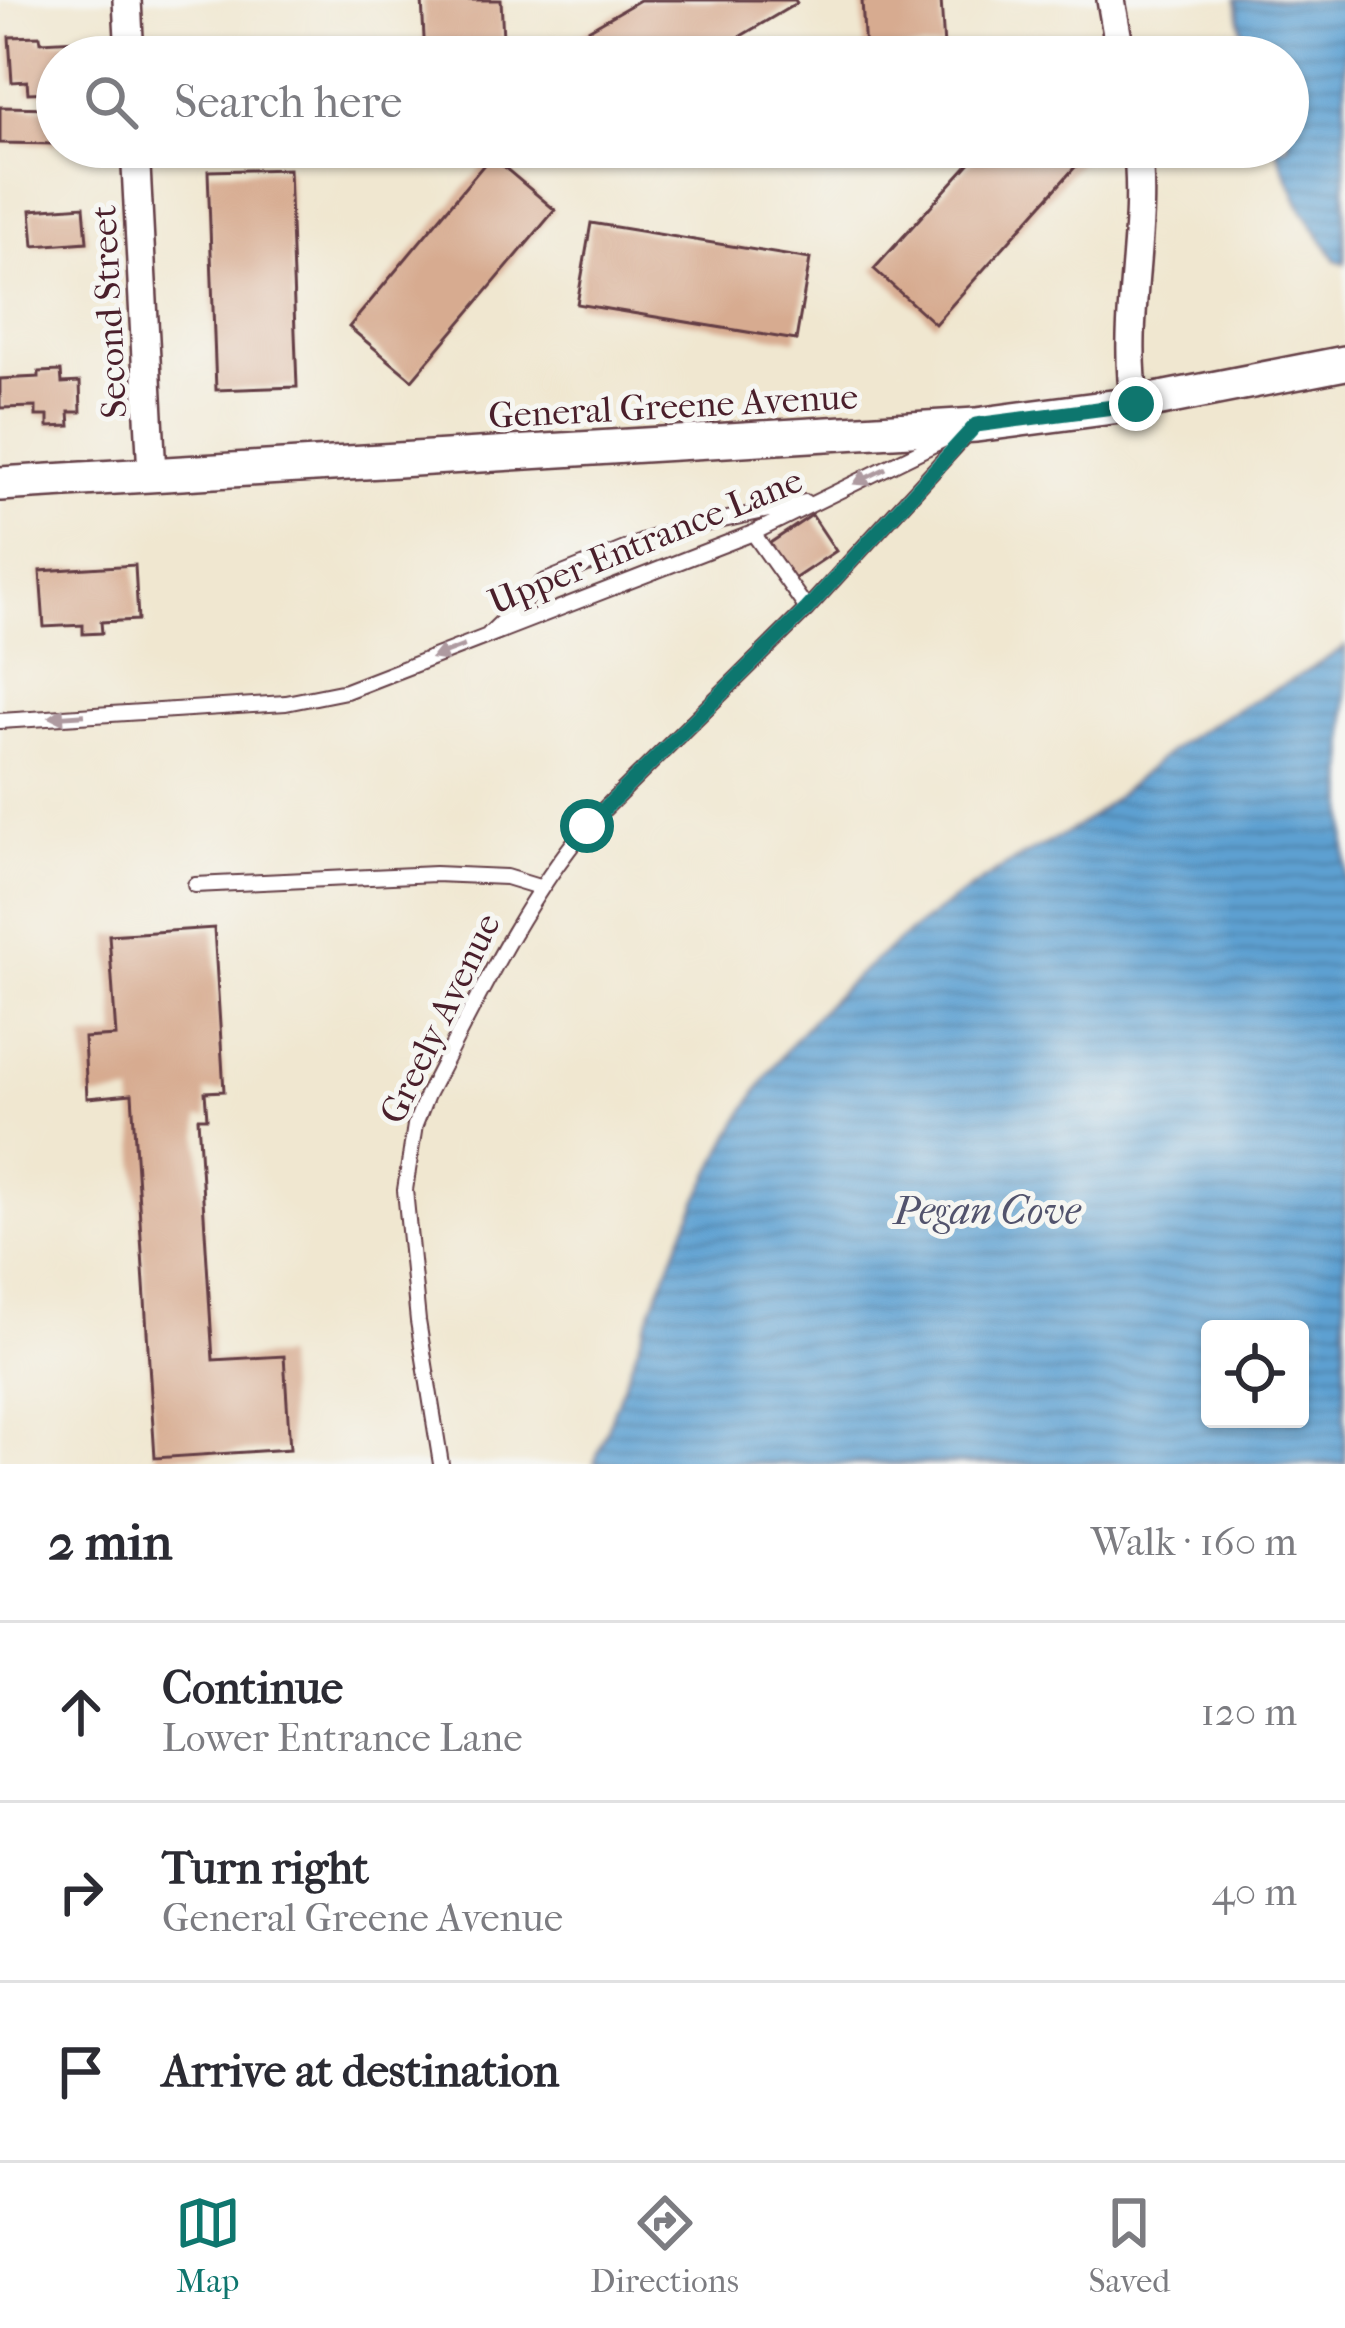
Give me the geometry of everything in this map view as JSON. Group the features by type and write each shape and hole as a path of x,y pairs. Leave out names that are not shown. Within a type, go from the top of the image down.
{"street":[{"path":"127,0 129,36"},
{"path":"1111,0 1117,36"},
{"name":"Second Street","path":"136,168 152,473"},
{"path":"1136,404 1128,330 1138,232 1137,168"},
{"name":"General Greene Avenue","path":"0,484 976,425 1136,404 1345,363"}],"lane":[{"name":"Upper Entrance Lane","path":"0,721 315,699 753,533 976,425"},
{"name":"Greely Avenue","path":"441,1464 405,1190 407,1157 427,1095 539,887 587,826 807,609 976,425"},
{"name":"Upper Entrance Lane","path":"485,638 543,582 664,532 827,497"},
{"path":"753,533 807,609"},
{"path":"195,885 435,874 506,877 539,887"}],"water":[{"path":"1236,0 1345,0 1345,264 1336,260 1301,208 1284,168 1309,168 1309,36 1243,36"},
{"name":"Pegan Cove","path":"1345,646 1345,1464 594,1464 692,1213 741,1118 792,1043 845,986 938,911 1088,819 1188,738"}],"building":[{"path":"422,0 501,0 503,36 424,36"},
{"path":"640,0 797,3 741,36 578,36"},
{"path":"862,0 941,0 943,36 864,36"},
{"path":"36,36 36,93 28,93 27,81 12,82 9,37"},
{"path":"0,107 36,108 36,144 0,143"},
{"path":"481,168 505,168 555,210 412,380 349,327"},
{"path":"965,168 1074,168 935,324 874,269"},
{"path":"289,169 297,387 216,390 208,171"},
{"path":"84,206 87,242 34,246 31,210"},
{"path":"591,223 810,259 796,340 577,304"},
{"path":"61,371 62,383 80,382 81,412 69,412 70,426 48,427 48,416 36,416 36,407 0,408 0,379"},
{"path":"812,515 836,551 791,581 767,545"},
{"path":"135,565 138,620 101,622 102,633 83,634 83,625 44,627 40,571"},
{"path":"214,928 224,1091 205,1092 207,1118 198,1118 213,1360 284,1356 290,1449 155,1458 132,1094 87,1098 84,1038 116,1036 109,935"}],"route":[{"path":"587,826 807,609 976,425 1136,404"}]}
